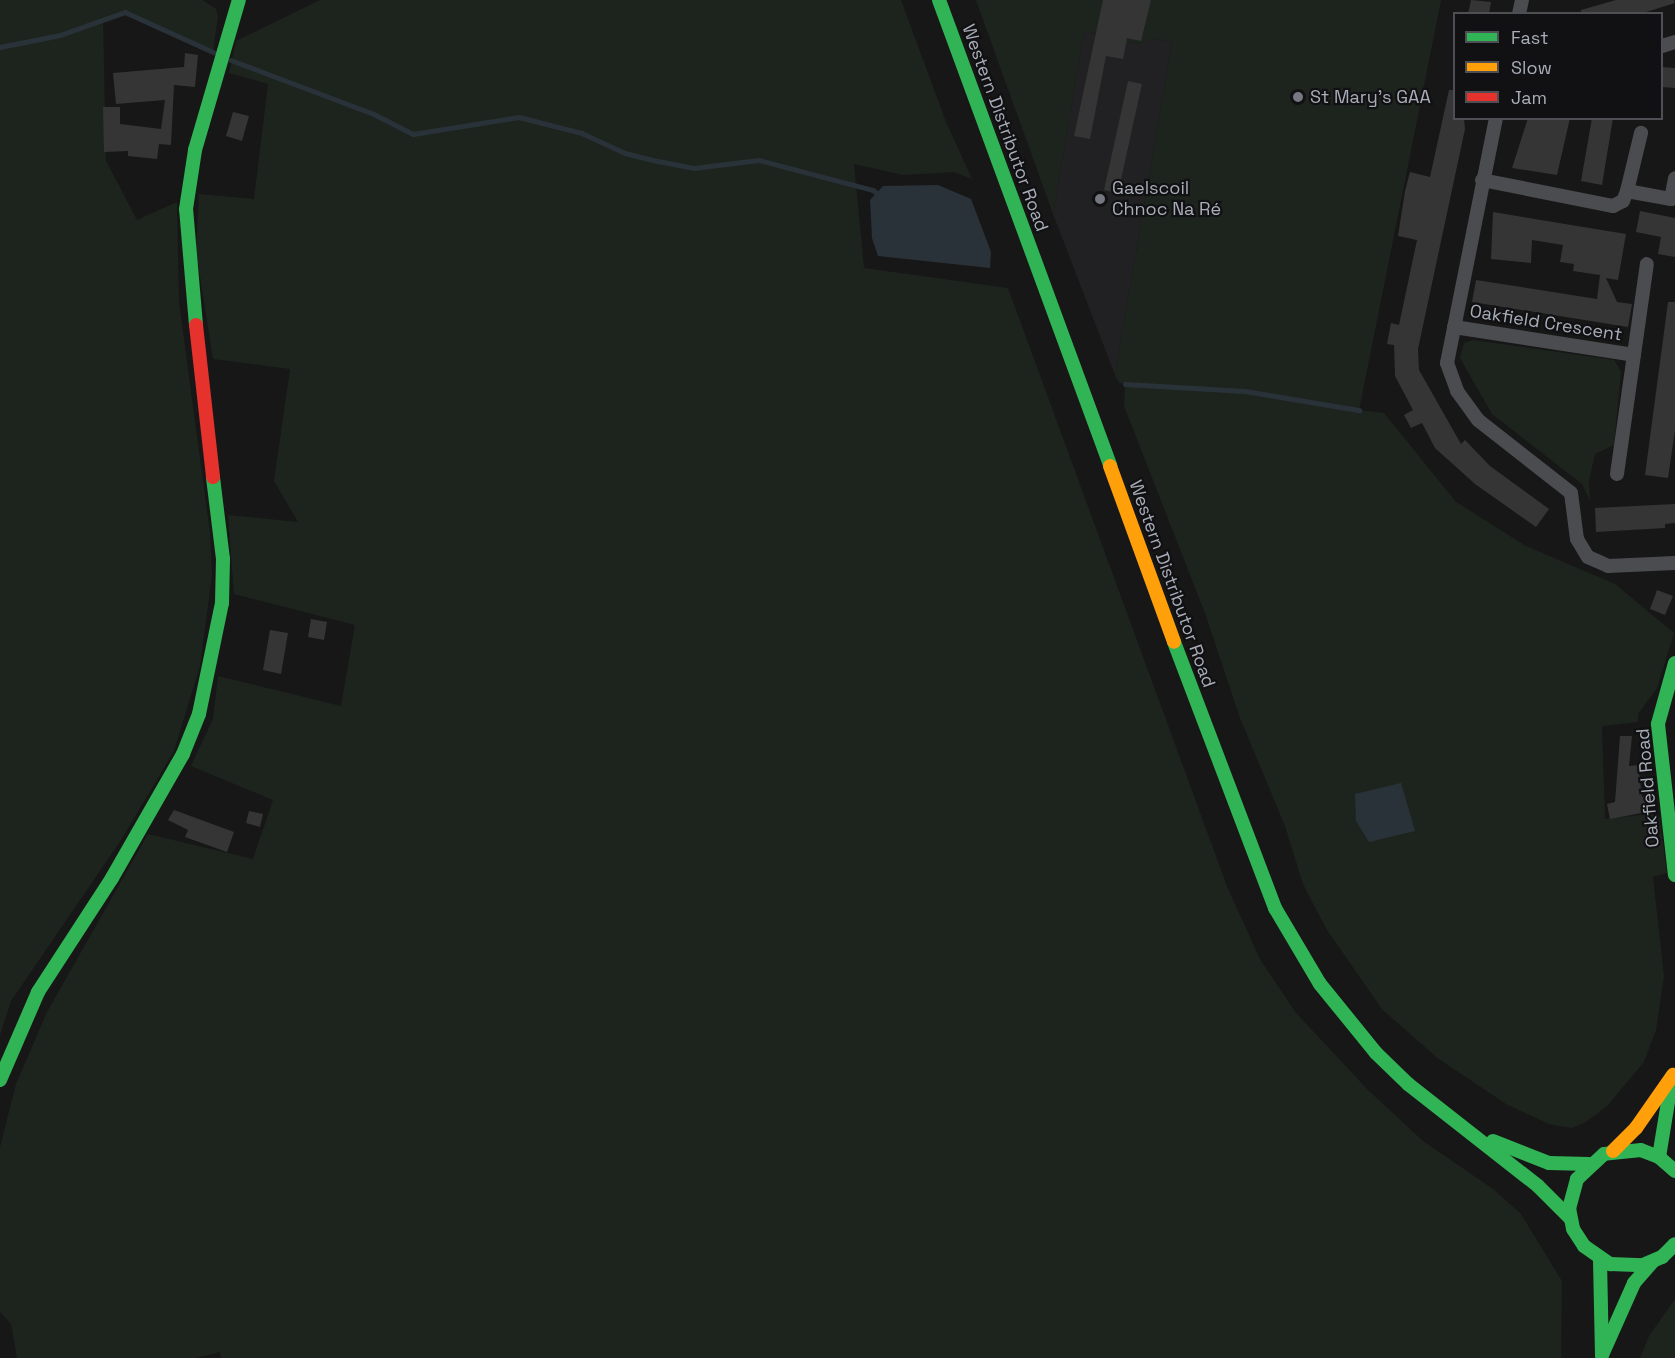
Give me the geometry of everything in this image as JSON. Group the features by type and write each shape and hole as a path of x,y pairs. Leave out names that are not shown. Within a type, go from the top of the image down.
{"main road":[{"path":"0,1080 38,992 112,878 183,754 199,714 211,665 222,603 223,559 187,251 186,209 195,150 238,0"},
{"name":"Western Distributor Road","path":"939,0 1270,898 1320,984 1361,1037 1408,1084 1538,1186 1570,1218"},
{"name":"Oakfield Road","path":"1675,663 1658,724 1675,875"},
{"path":"1653,1261 1621,1267 1600,1260 1584,1246 1570,1218 1573,1188 1589,1164 1613,1151 1636,1128 1674,1071"},
{"path":"1659,1157 1674,1071"},
{"name":"Western Distributor Road","path":"1461,1125 1550,1163 1589,1164"},
{"path":"1613,1151 1632,1149 1659,1157 1675,1172"},
{"path":"1602,1356 1626,1297 1653,1261 1675,1244"},
{"path":"1600,1260 1602,1356"}],"street":[{"name":"Oakfield Crescent","path":"1496,120 1448,363 1457,391 1478,420 1571,493 1577,539 1588,557 1608,566 1675,564"},
{"path":"1482,180 1613,206 1623,201 1641,133"},
{"path":"1627,190 1673,199 1675,178"},
{"name":"Oakfield Crescent","path":"1617,474 1647,264"},
{"name":"Oakfield Crescent","path":"1454,327 1634,355"}],"shaded area":[{"path":"0,0 202,0 216,9 218,16 213,52 125,12 103,19 106,161 137,220 177,202 179,302 210,533 212,575 200,666 174,751 121,840 11,1001 0,1035"},
{"path":"320,0 901,0 946,122 972,179 954,172 903,175 854,164 864,268 1008,288 1228,889 1261,961 1296,1013 1368,1090 1423,1141 1493,1189 1521,1214 1562,1281 1561,1358 221,1358 220,1352 196,1358 17,1358 11,1324 0,1312 0,1147 16,1084 47,1012 148,834 253,859 273,800 191,766 213,719 218,676 341,706 355,625 234,594 228,515 298,522 274,481 290,369 213,359 196,251 199,194 254,199 268,84 229,73 236,41"},
{"path":"976,0 1441,0 1359,410 1384,413 1456,502 1526,546 1615,584 1674,633 1657,688 1638,714 1638,722 1602,726 1605,819 1659,813 1667,873 1653,877 1664,976 1656,1030 1644,1062 1607,1106 1586,1122 1572,1128 1549,1124 1506,1104 1436,1057 1382,1009 1327,930 1303,884 1285,826 1240,718 1205,613 1124,406 1125,384 1119,383 1115,375 1172,43 1151,38 1140,44 1084,31 1053,214"},
{"name":"Gaelscoil Chnoc Na Ré","path":"1084,31 1140,44 1151,38 1172,43 1115,375 1053,214"},
{"path":"938,185 971,199 991,252 990,268 878,256 872,238 870,200 883,186"},
{"path":"1473,340 1614,360 1621,371 1614,445 1595,454 1589,481 1590,501 1582,484 1492,414 1460,358 1464,343"},
{"path":"1401,783 1415,831 1369,842 1356,821 1355,794"},
{"path":"1675,1299 1675,1358 1640,1358 1649,1336"}],"building":[{"path":"1103,0 1151,0 1141,41 1127,38 1123,59 1106,56 1090,139 1074,136"},
{"path":"1471,0 1491,2 1489,12 1468,12"},
{"path":"1616,0 1674,0 1675,3 1646,12 1581,12 1581,10"},
{"path":"185,53 198,55 195,87 174,85 171,145 159,144 157,159 128,156 128,151 104,152 103,107 120,107 120,124 161,129 165,100 116,104 113,73 184,67"},
{"path":"1663,67 1675,68 1675,88 1663,87"},
{"path":"1128,81 1142,84 1118,193 1104,190"},
{"path":"1449,90 1453,90 1453,120 1464,120 1465,129 1418,349 1419,370 1461,444 1465,440 1490,466 1549,509 1536,527 1475,484 1435,448 1422,423 1411,428 1404,415 1413,410 1395,376 1394,345 1387,344 1391,323 1399,325 1417,240 1398,236 1410,172 1430,177"},
{"path":"233,112 249,116 242,141 226,136"},
{"path":"1527,120 1570,120 1557,175 1512,168"},
{"path":"1592,120 1613,120 1602,185 1581,181"},
{"path":"1640,211 1675,218 1675,257 1658,254 1661,237 1636,232"},
{"path":"1493,212 1626,234 1618,280 1606,278 1617,302 1632,304 1628,327 1472,302 1476,280 1597,299 1600,275 1573,271 1574,264 1560,262 1563,245 1532,240 1531,263 1491,259"},
{"path":"1668,302 1675,302 1675,430 1668,478 1645,475"},
{"path":"1675,504 1675,523 1665,524 1665,528 1596,532 1595,508"},
{"path":"1657,590 1673,596 1665,615 1650,609"},
{"path":"311,619 327,622 324,640 308,637"},
{"path":"270,630 288,633 281,674 263,670"},
{"path":"1620,736 1632,736 1629,766 1638,765 1642,797 1649,796 1652,811 1610,819 1607,804 1615,802"},
{"path":"174,810 234,832 227,852 185,837 188,830 168,820"},
{"path":"249,811 263,814 260,827 246,823"}],"waterway":[{"path":"0,47 60,35 125,12 213,52"},
{"path":"231,60 374,114 413,134 519,117 582,133 625,153 658,161 694,168 759,160 873,190 881,196"},
{"path":"1125,384 1245,391 1359,410"}],"traffic: fast":[{"path":"196,325 186,209 195,150 239,0"},
{"path":"939,0 1110,466"},
{"path":"0,1080 38,992 112,878 183,754 199,714 222,603 223,559 213,477"},
{"path":"1174,642 1275,908 1320,984 1376,1053 1408,1084 1538,1186 1570,1218"},
{"path":"1675,663 1658,724 1675,875"},
{"path":"1659,1157 1672,1078"},
{"path":"1493,1141 1549,1163 1589,1164"},
{"path":"1675,1171 1659,1157 1641,1150 1604,1154 1577,1179 1569,1208 1573,1229 1584,1246 1610,1264 1643,1265 1662,1257 1675,1244"},
{"path":"1600,1260 1602,1355"},
{"path":"1602,1355 1634,1283 1653,1261"}],"traffic: slow":[{"path":"1110,466 1174,642"},
{"path":"1613,1151 1636,1128 1673,1075"}],"traffic: jam":[{"path":"196,325 213,477"}],"place":[{"name":"St Mary's GAA","path":"1298,97"},
{"name":"Gaelscoil Chnoc Na Ré","path":"1100,199"}]}
